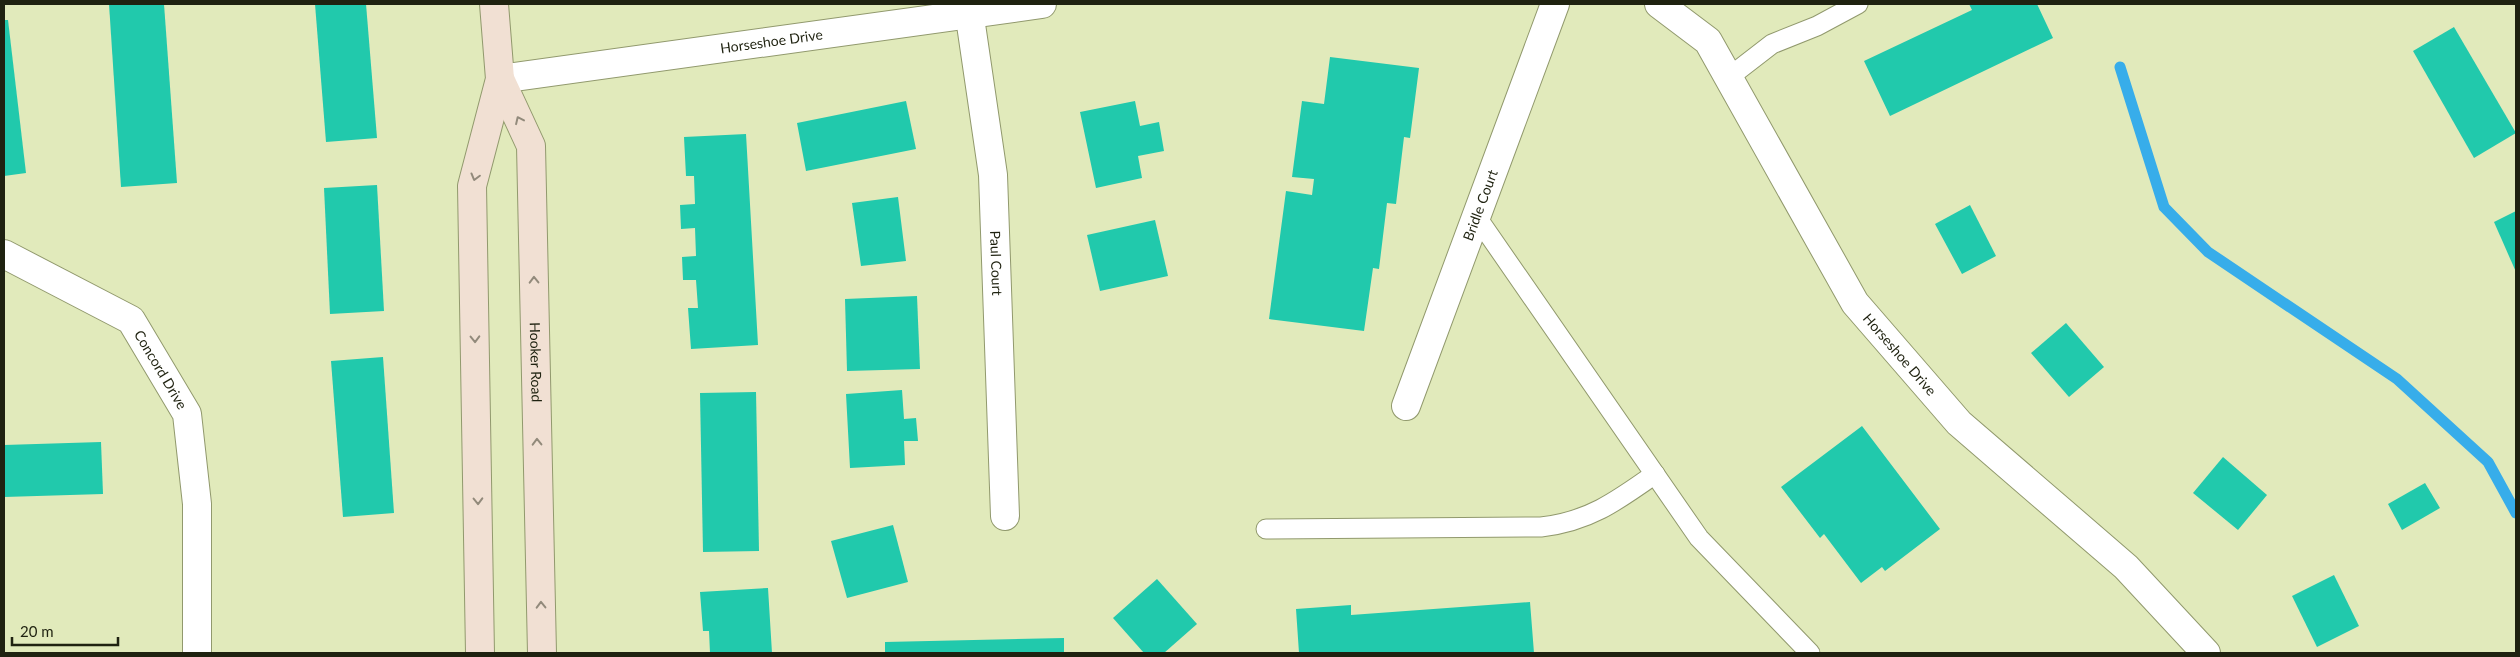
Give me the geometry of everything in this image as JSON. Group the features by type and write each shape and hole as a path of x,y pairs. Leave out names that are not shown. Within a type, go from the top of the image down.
{"main road":[{"name":"Hooker Road","path":"480,653 472,186 500,79 494,4"},
{"name":"Hooker Road","path":"500,79 531,146 542,653"}],"street":[{"name":"Horseshoe Drive","path":"500,79 969,8 1042,4"},
{"name":"Bridle Court","path":"1406,406 1555,4"},
{"name":"Horseshoe Drive","path":"1659,4 1708,41 1855,303 1959,423 2126,567 2206,653"},
{"name":"Paul Court","path":"969,8 993,174 1005,516"},
{"name":"Concord Drive","path":"4,254 131,320 186,414 196,504 197,653"}],"lane":[{"path":"1728,78 1772,44 1817,26 1858,4"},
{"path":"1476,216 1699,538 1802,650"},
{"path":"1266,529 1541,527 1566,525 1589,516 1619,500 1655,474"}],"building":[{"path":"109,4 164,4 177,183 121,187"},
{"path":"315,4 366,4 377,138 326,142"},
{"path":"1969,4 2037,4 2053,38 1890,116 1864,61 1972,10"},
{"path":"4,20 8,20 26,173 4,176"},
{"path":"2454,27 2516,133 2474,158 2413,51"},
{"path":"1330,57 1419,68 1410,138 1404,137 1396,204 1387,203 1379,269 1373,268 1364,331 1269,319 1286,191 1312,195 1314,179 1292,177 1302,101 1324,104"},
{"path":"906,101 916,149 806,171 797,123"},
{"path":"1135,101 1140,126 1159,122 1164,151 1138,156 1142,178 1096,188 1080,112"},
{"path":"746,134 758,345 691,349 688,308 698,308 696,280 683,280 682,257 696,256 695,228 681,229 680,205 695,204 694,176 686,176 684,137"},
{"path":"377,185 384,311 330,314 324,188"},
{"path":"898,197 906,261 861,266 852,203"},
{"path":"1970,205 1996,256 1962,274 1935,224"},
{"path":"2516,211 2516,272 2494,222"},
{"path":"1155,220 1168,276 1100,291 1087,235"},
{"path":"917,296 920,369 847,371 845,299"},
{"path":"2066,323 2104,367 2069,397 2031,353"},
{"path":"383,357 394,513 343,517 331,361"},
{"path":"902,390 904,419 916,418 918,441 904,441 905,465 850,468 846,394"},
{"path":"756,392 759,551 703,552 700,393"},
{"path":"1862,426 1940,529 1885,571 1882,567 1861,583 1824,534 1820,538 1781,487"},
{"path":"101,442 103,494 4,497 4,445"},
{"path":"2223,457 2267,495 2238,530 2193,493"},
{"path":"2425,483 2440,508 2402,530 2388,504"},
{"path":"893,525 908,582 847,598 831,541"},
{"path":"2334,575 2359,626 2317,647 2292,596"},
{"path":"1157,579 1197,624 1164,653 1144,653 1113,618"},
{"path":"768,588 772,653 710,653 709,631 703,631 700,592"},
{"path":"1530,602 1534,653 1299,653 1296,609 1351,605 1351,615"},
{"path":"1064,638 1064,653 885,653 885,642"}],"waterway":[{"path":"2120,67 2164,207 2208,252 2397,379 2488,462 2516,513"}]}
